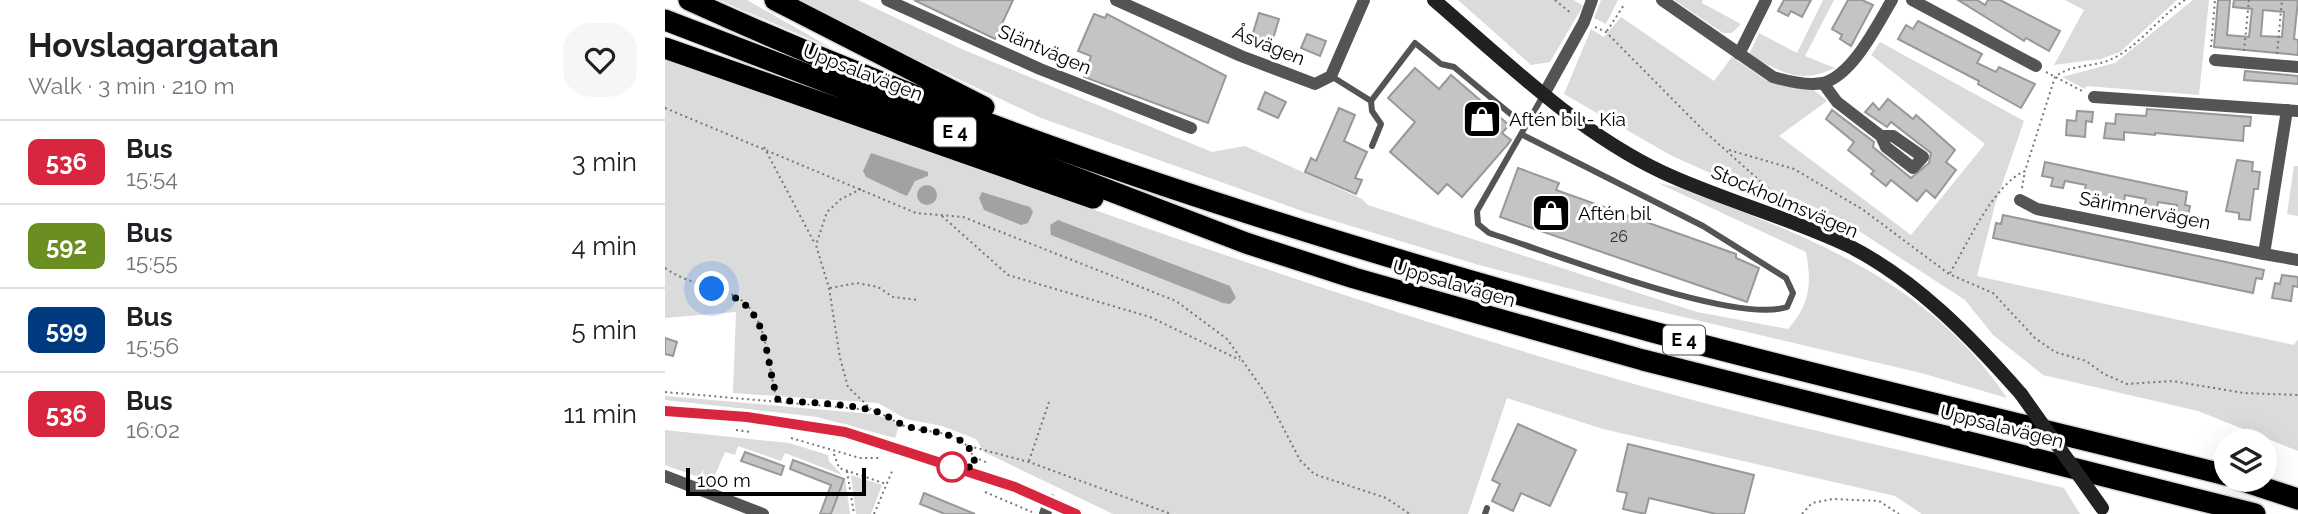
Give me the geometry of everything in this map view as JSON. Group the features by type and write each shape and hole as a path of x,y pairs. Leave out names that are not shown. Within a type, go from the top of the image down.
{"highway":[{"name":"Uppsalavägen","path":"689,0 943,106 1150,179 1391,257 1655,332 2214,472"},
{"path":"775,0 963,97 1150,179"},
{"name":"Uppsalavägen","path":"665,20 1246,243 1354,278 1643,360 2255,514"},
{"path":"665,48 1072,192 1246,243"},
{"path":"2277,492 2298,499"}],"main road":[{"name":"Stockholmsvägen","path":"1434,0 1544,94 1615,145 1662,172 1790,220 1851,248 1933,305 1977,343 2021,394 2104,511"}],"street":[{"name":"Släntvägen","path":"887,0 1040,69 1191,128"},
{"name":"Åsvägen","path":"1116,0 1241,56 1315,84 1331,76"},
{"path":"1331,76 1364,0"},
{"path":"1662,0 1773,77 1823,83 1853,62 1892,0"},
{"path":"1739,54 1766,0"},
{"path":"1912,0 2036,66"},
{"path":"1544,94 1584,22 1589,1"},
{"path":"2215,60 2298,67"},
{"path":"1823,83 1837,102 1881,136"},
{"path":"2094,97 2293,111 2265,254"},
{"name":"Särimnervägen","path":"2020,200 2037,209 2298,260"},
{"path":"665,411 747,417 845,432 1047,507 1076,514"},
{"path":"665,476 763,514"}],"lane":[{"path":"1372,146 1381,124 1372,111 1371,101 1415,43 1441,64 1454,67 1525,126"},
{"path":"1331,76 1371,101"},
{"path":"1521,134 1703,226 1786,278 1793,293 1787,307 1773,312 1717,306 1489,233 1478,224 1477,211 1525,126 1544,94"}],"path":[{"path":"1555,0 1584,22 1606,32 1703,130 1729,150 1794,169 1862,209 1949,274 1993,293 2035,338 2055,352 2086,361 2104,374 2127,384 2172,382 2244,393 2298,395"},
{"path":"2020,200 2025,171 2055,77 2062,71 2104,62 2122,54 2185,0"},
{"path":"2215,0 2210,55 2215,60"},
{"path":"2243,62 2249,0"},
{"path":"2276,65 2282,0"},
{"path":"1606,32 1624,5"},
{"path":"2055,77 2094,97"},
{"path":"665,108 764,147 916,213 963,217 1176,301 1227,339 1264,391 1300,460 1314,474 1386,498 1410,514"},
{"path":"764,147 816,244 829,288 848,387 871,410"},
{"path":"1949,274 1997,195 2015,175 2025,171"},
{"path":"816,244 827,212 841,199 862,188"},
{"path":"941,215 1008,275 1150,317 1242,361"},
{"path":"665,268 698,286 726,292 742,301 756,316 766,338 767,358 778,400"},
{"path":"829,288 856,283 878,288 893,297 918,300"},
{"path":"665,392 871,410 891,416 906,427 948,434 968,446 1028,462 1171,514"},
{"path":"1028,462 1049,402"},
{"path":"904,433 906,427"},
{"path":"727,430 756,432"},
{"path":"784,437 810,442 834,452 840,451 860,458 881,458"},
{"path":"968,446 974,457 975,467"},
{"path":"837,459 840,451"},
{"path":"834,452 839,468 886,484"},
{"path":"874,514 893,469"},
{"path":"847,471 854,514"},
{"path":"983,492 1036,514"},
{"path":"1802,514 1812,503 1833,499 1879,500 1899,514"}],"shaded area":[{"path":"719,0 747,0 833,49"},
{"path":"791,0 858,0 964,50 1212,152 1245,146 1362,199 1368,205 1697,312 1788,329 1805,302 1809,284 1806,252 1658,183 1681,188 1819,245 1902,292 1940,322 1975,357 2007,398 1921,373 1632,305 1479,265 1305,212 1041,118"},
{"path":"1458,0 1574,0 1583,6 1550,62 1531,65"},
{"path":"1601,0 1618,0 1606,24 1594,18"},
{"path":"1674,0 1703,0 1702,3 1741,24 1732,33 1723,33"},
{"path":"1823,0 1834,0 1805,56 1835,68 1811,76 1801,76 1781,71 1749,55 1759,33 1797,53"},
{"path":"2065,0 2177,0 2120,52 2101,59 2054,65 2084,10"},
{"path":"2193,0 2209,0 2199,95 2086,86 2085,89 2062,77 2115,63"},
{"path":"1621,17 1714,81 1732,57 1767,81 1813,89 1827,101 1779,136 1911,235 1985,144 1871,55 1880,42 2024,121 1995,205 1977,276 2294,345 2298,339 2298,451 2277,443 2277,429 2243,429 2198,411 2043,375 1993,335 1965,300 1845,222 1795,198 1742,187 1672,156 1564,94 1591,29 1604,37"},
{"path":"665,58 1144,227 1505,346 1735,411 2064,488 2080,514 1922,514 1895,496 1603,429 1507,398 1468,514 1113,514 984,452 976,439 942,426 906,419 878,403 733,393 736,312 665,318"},
{"path":"871,153 928,172 928,176 915,181 907,196 902,194 866,177 863,171"},
{"path":"2294,166 2298,166 2298,216 2287,214"},
{"path":"927,185 934,188 937,195 934,202 927,205 920,202 917,195 920,188"},
{"path":"982,192 1030,207 1033,212 1028,223 1021,225 984,210 979,198"},
{"path":"1058,220 1230,286 1236,298 1230,304 1223,303 1051,235 1050,225"},
{"path":"665,396 872,414 890,419 899,426 895,438 817,417 665,400"},
{"path":"665,430 789,443 828,455 829,461 842,475 785,453 781,461 738,446 735,455 725,452 712,482 665,465"},
{"path":"851,475 882,485 871,514 856,514"},
{"path":"845,478 850,514 832,514"}],"building":[{"path":"914,0 1013,0 995,39"},
{"path":"1784,0 1811,0 1802,17 1791,11 1788,16 1778,11"},
{"path":"1848,0 1862,0 1873,5 1851,46 1840,39 1842,35 1832,29"},
{"path":"1958,0 1977,0 1985,5 1988,0 2000,0 2060,31 2049,51 2026,38 2024,41"},
{"path":"2218,0 2230,0 2227,35 2249,37 2252,9 2233,7 2234,0 2298,0 2294,39 2298,40 2298,55 2214,47","holes":["2263,10 2284,12 2282,37 2261,36"]},
{"path":"1259,13 1279,19 1270,49 1250,43"},
{"path":"1094,14 1105,18 1107,14 1226,76 1208,123 1084,77 1091,56 1078,51"},
{"path":"1918,21 1982,54 1977,63 1996,72 1999,67 2035,84 2021,108 1978,84 1979,81 1898,39 1906,25 1913,29"},
{"path":"1307,34 1326,41 1320,56 1301,48"},
{"path":"1415,68 1439,89 1451,75 1509,125 1502,133 1511,140 1462,197 1447,184 1438,194 1390,152 1415,122 1388,98"},
{"path":"2245,71 2298,76 2298,84 2244,80"},
{"path":"1265,92 1286,102 1278,118 1258,109"},
{"path":"1888,99 1913,119 1916,115 1955,150 1946,162 1956,170 1935,198 1926,190 1917,201 1891,180 1886,186 1871,174 1874,171 1848,150 1854,142 1826,119 1832,110 1874,142 1873,147 1911,178 1929,163 1931,153 1891,122 1887,127 1865,112 1873,103 1879,110"},
{"path":"1339,108 1355,115 1344,141 1367,152 1355,178 1362,180 1356,194 1305,172 1311,158 1316,161"},
{"path":"2147,109 2251,117 2250,126 2244,126 2243,141 2124,132 2124,140 2104,138 2106,123 2115,124 2116,114 2146,116"},
{"path":"2077,111 2093,112 2092,122 2086,121 2085,137 2066,135 2067,120 2076,121"},
{"path":"2237,160 2253,162 2252,171 2260,172 2258,189 2254,189 2250,220 2239,219 2239,213 2226,211"},
{"path":"2045,162 2187,192 2185,205 2190,206 2188,216 2175,213 2177,205 2158,202 2157,209 2144,207 2146,199 2125,195 2124,202 2084,193 2086,185 2065,181 2063,188 2051,186 2053,178 2042,176"},
{"path":"1518,168 1559,183 1556,190 1736,254 1736,258 1759,268 1747,302 1500,217"},
{"path":"2003,215 2264,270 2262,279 2256,278 2253,293 1993,238 1996,223 2001,224"},
{"path":"2282,275 2298,277 2298,287 2293,286 2291,301 2272,298 2275,283 2280,284"},
{"path":"665,338 677,342 673,356 665,354"},
{"path":"1518,424 1576,450 1550,506 1521,493 1513,511 1492,501 1500,484 1492,480"},
{"path":"1628,444 1754,475 1744,514 1716,514 1649,498 1645,514 1623,509 1627,493 1617,491"},
{"path":"745,452 784,466 781,475 741,461"},
{"path":"793,460 844,479 831,514 820,514 831,485 790,469"},
{"path":"924,493 975,514 945,514 920,504"}],"bus line":[{"name":"536","path":"665,411 747,417 845,432 1015,487 1076,514"}],"place":[{"name":"Aftén bil - Kia","path":"1482,119"},
{"name":"Aftén bil","path":"1551,213"}],"route":[{"path":"712,289 726,292 742,301 756,316 766,338 767,358 778,400 871,410 891,416 906,427 932,429 948,434 968,446 974,457 975,467 952,467"}]}
